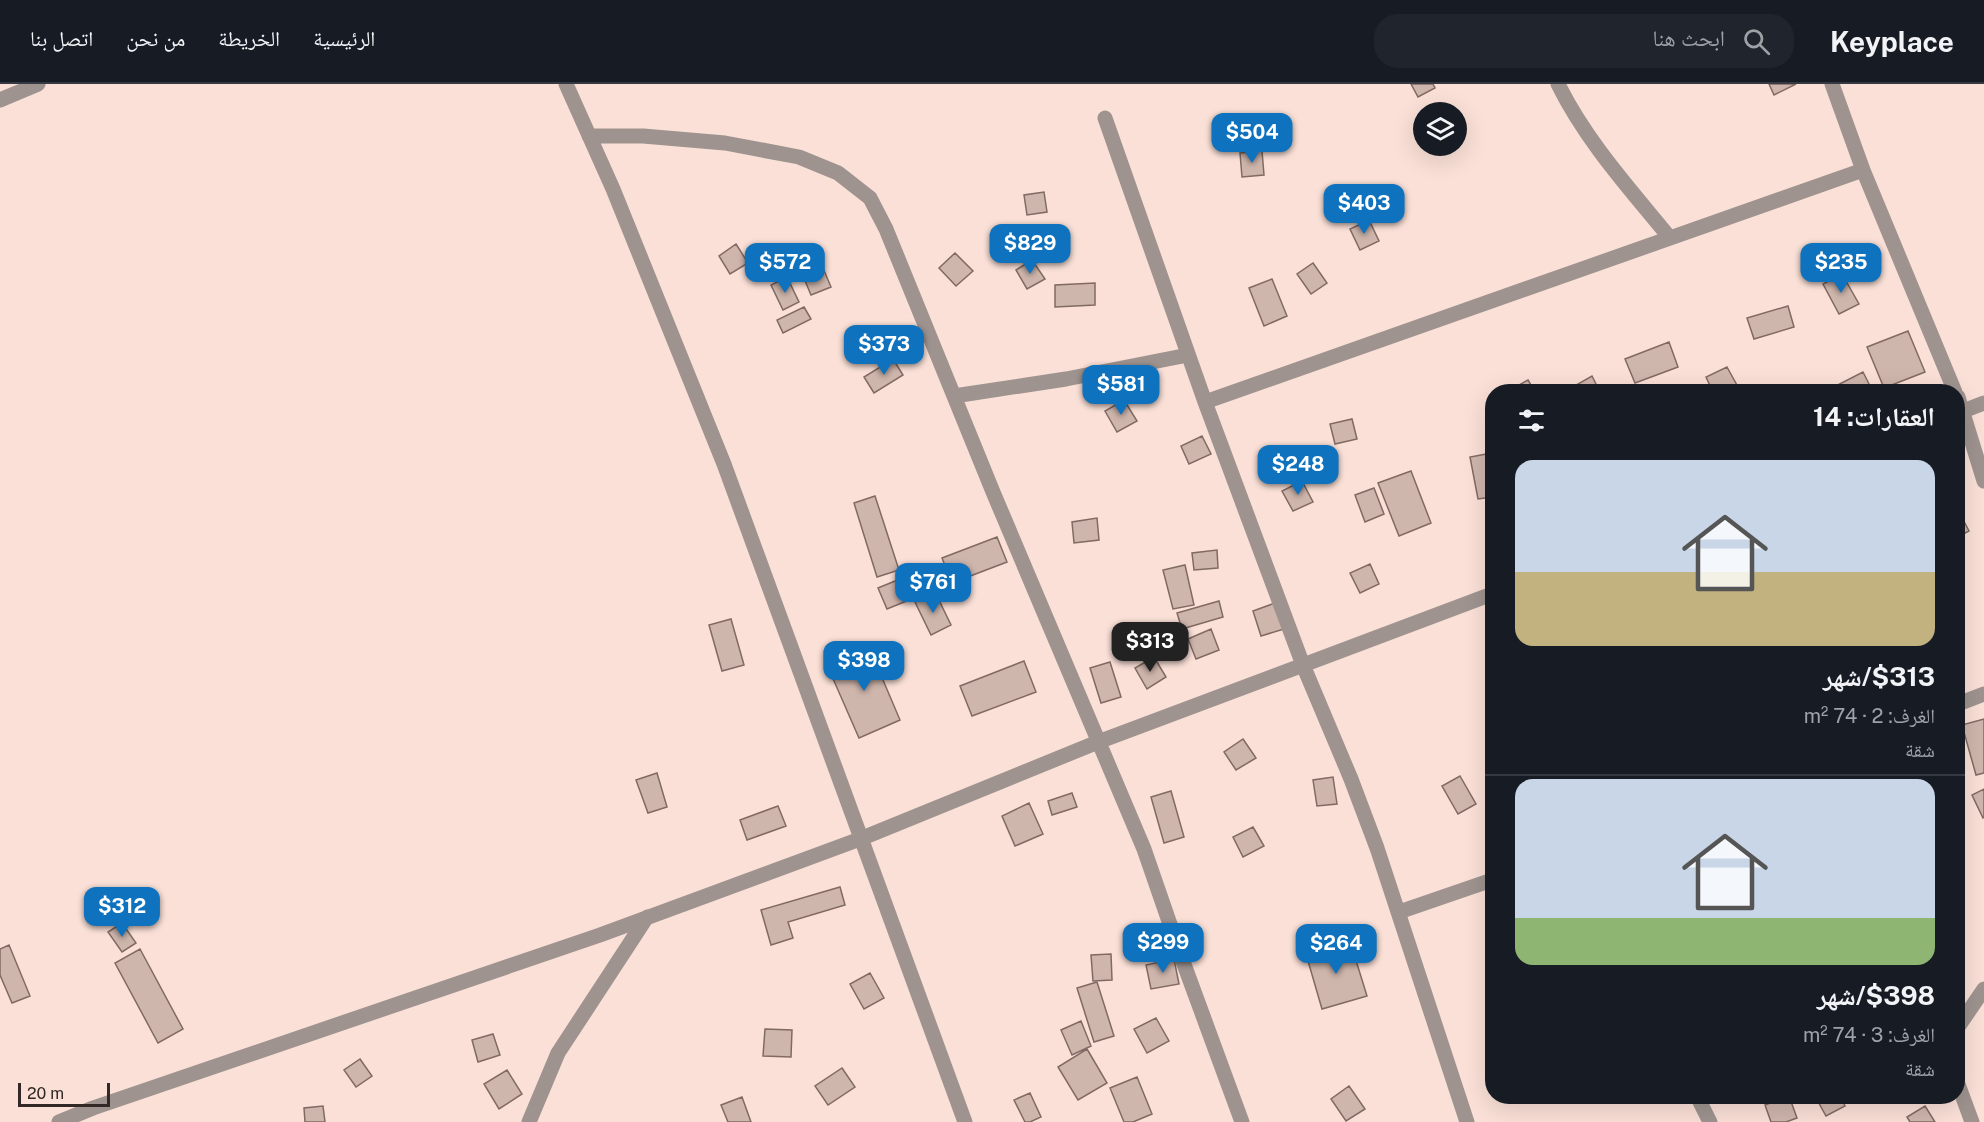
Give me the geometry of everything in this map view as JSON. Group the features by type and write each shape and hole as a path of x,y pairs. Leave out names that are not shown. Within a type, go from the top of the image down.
{"street":[{"path":"0,100 38,84"},
{"path":"566,84 613,189 724,464 965,1122"},
{"path":"1558,84 1597,148 1670,238"},
{"path":"1832,84 1863,170 1952,384"},
{"path":"1105,118 1204,402 1303,665 1351,778 1399,912 1467,1122"},
{"path":"589,136 643,136 725,143 799,157 838,173 870,198 886,229 1144,849 1180,956 1242,1122"},
{"path":"1204,402 1863,170"},
{"path":"954,396 1066,379 1188,355"},
{"path":"1965,406 1984,403"},
{"path":"1965,425 1984,481"},
{"path":"58,1122 647,917 860,839 1098,742 1485,597"},
{"path":"1965,701 1984,694"},
{"path":"1399,912 1485,882"},
{"path":"529,1122 558,1053 647,917"},
{"path":"1965,1017 1984,989"},
{"path":"1965,1103 1972,1122"},
{"path":"1702,1104 1710,1122"}],"building":[{"path":"1411,84 1433,84 1435,88 1418,97"},
{"path":"1769,84 1796,84 1774,95"},
{"path":"1262,151 1264,175 1242,177 1240,153"},
{"path":"1044,192 1047,212 1027,215 1024,195"},
{"path":"1369,220 1379,241 1360,250 1350,229"},
{"path":"736,244 748,263 730,274 719,256"},
{"path":"955,253 973,271 956,286 939,268"},
{"path":"1032,260 1045,279 1027,289 1016,270"},
{"path":"1313,263 1327,283 1311,294 1297,274"},
{"path":"823,268 831,287 811,295 803,276"},
{"path":"1842,274 1859,304 1839,314 1823,284"},
{"path":"787,277 799,302 783,310 771,285"},
{"path":"1272,279 1287,316 1264,326 1249,288"},
{"path":"1095,283 1095,305 1055,307 1055,285"},
{"path":"1788,306 1794,327 1754,339 1747,318"},
{"path":"804,307 811,319 783,333 777,320"},
{"path":"1908,331 1925,372 1894,384 1882,384 1867,347"},
{"path":"1669,342 1678,367 1635,383 1625,359"},
{"path":"893,359 903,375 874,393 864,377"},
{"path":"1727,367 1736,384 1709,384 1706,377"},
{"path":"1863,372 1869,384 1840,384"},
{"path":"1592,376 1596,384 1578,384"},
{"path":"1124,400 1137,421 1117,432 1105,411"},
{"path":"1352,419 1357,439 1335,444 1330,424"},
{"path":"1202,436 1211,454 1189,464 1181,446"},
{"path":"1485,454 1485,498 1478,499 1470,457"},
{"path":"1411,471 1431,523 1399,536 1378,483"},
{"path":"1302,481 1313,502 1293,511 1282,491"},
{"path":"1374,488 1384,514 1365,522 1355,495"},
{"path":"875,496 899,570 877,577 854,503"},
{"path":"1097,518 1099,540 1074,543 1072,522"},
{"path":"997,537 1007,562 952,583 942,558"},
{"path":"1217,550 1218,568 1194,570 1192,553"},
{"path":"1370,564 1379,584 1360,593 1350,573"},
{"path":"1185,565 1194,605 1173,609 1163,570"},
{"path":"900,579 909,600 887,609 878,588"},
{"path":"935,592 951,625 931,635 915,602"},
{"path":"1219,601 1223,617 1182,629 1177,613"},
{"path":"1275,603 1284,629 1261,636 1253,611"},
{"path":"731,619 744,665 722,671 709,625"},
{"path":"1211,629 1219,650 1196,659 1188,639"},
{"path":"869,647 900,720 859,738 827,665"},
{"path":"1154,657 1166,677 1147,689 1135,668"},
{"path":"1024,661 1036,692 972,716 960,686"},
{"path":"1110,662 1121,697 1101,703 1090,668"},
{"path":"1984,719 1984,773 1976,775 1965,736 1965,724"},
{"path":"1243,739 1256,758 1236,770 1224,752"},
{"path":"657,773 667,807 648,813 636,780"},
{"path":"1460,776 1476,804 1458,814 1442,786"},
{"path":"1333,777 1337,804 1317,806 1313,780"},
{"path":"1984,789 1984,817 1983,818 1972,795"},
{"path":"1171,791 1184,837 1164,843 1151,797"},
{"path":"1072,793 1077,807 1052,815 1048,801"},
{"path":"1029,803 1043,834 1015,846 1002,816"},
{"path":"778,806 786,826 747,840 740,820"},
{"path":"1253,827 1264,846 1243,857 1233,837"},
{"path":"840,887 845,905 788,922 793,938 771,945 761,910"},
{"path":"122,923 136,943 122,952 108,932"},
{"path":"1350,941 1367,996 1322,1009 1306,954"},
{"path":"9,945 30,996 12,1003 0,975 0,949"},
{"path":"140,949 183,1029 158,1043 115,963"},
{"path":"1111,954 1112,980 1093,981 1091,955"},
{"path":"1174,959 1179,984 1151,989 1146,965"},
{"path":"870,973 884,998 864,1009 850,984"},
{"path":"1097,982 1114,1036 1094,1042 1077,988"},
{"path":"1156,1018 1169,1041 1147,1053 1134,1029"},
{"path":"1081,1021 1091,1046 1072,1055 1061,1030"},
{"path":"765,1029 792,1030 791,1057 763,1056"},
{"path":"493,1034 500,1055 478,1062 472,1040"},
{"path":"1087,1049 1107,1083 1078,1100 1058,1067"},
{"path":"360,1059 372,1076 356,1087 344,1070"},
{"path":"842,1068 855,1087 828,1105 815,1086"},
{"path":"507,1070 522,1094 499,1109 484,1084"},
{"path":"1137,1077 1152,1114 1133,1122 1124,1122 1110,1088"},
{"path":"1349,1086 1365,1109 1346,1121 1331,1099"},
{"path":"1030,1093 1041,1117 1025,1122 1014,1100"},
{"path":"742,1097 751,1122 728,1122 721,1105"},
{"path":"1792,1104 1797,1118 1786,1122 1771,1122 1765,1105"},
{"path":"1819,1104 1844,1104 1845,1106 1826,1116"},
{"path":"323,1106 325,1122 305,1122 304,1108"},
{"path":"1925,1106 1935,1122 1910,1122 1907,1117"}]}
